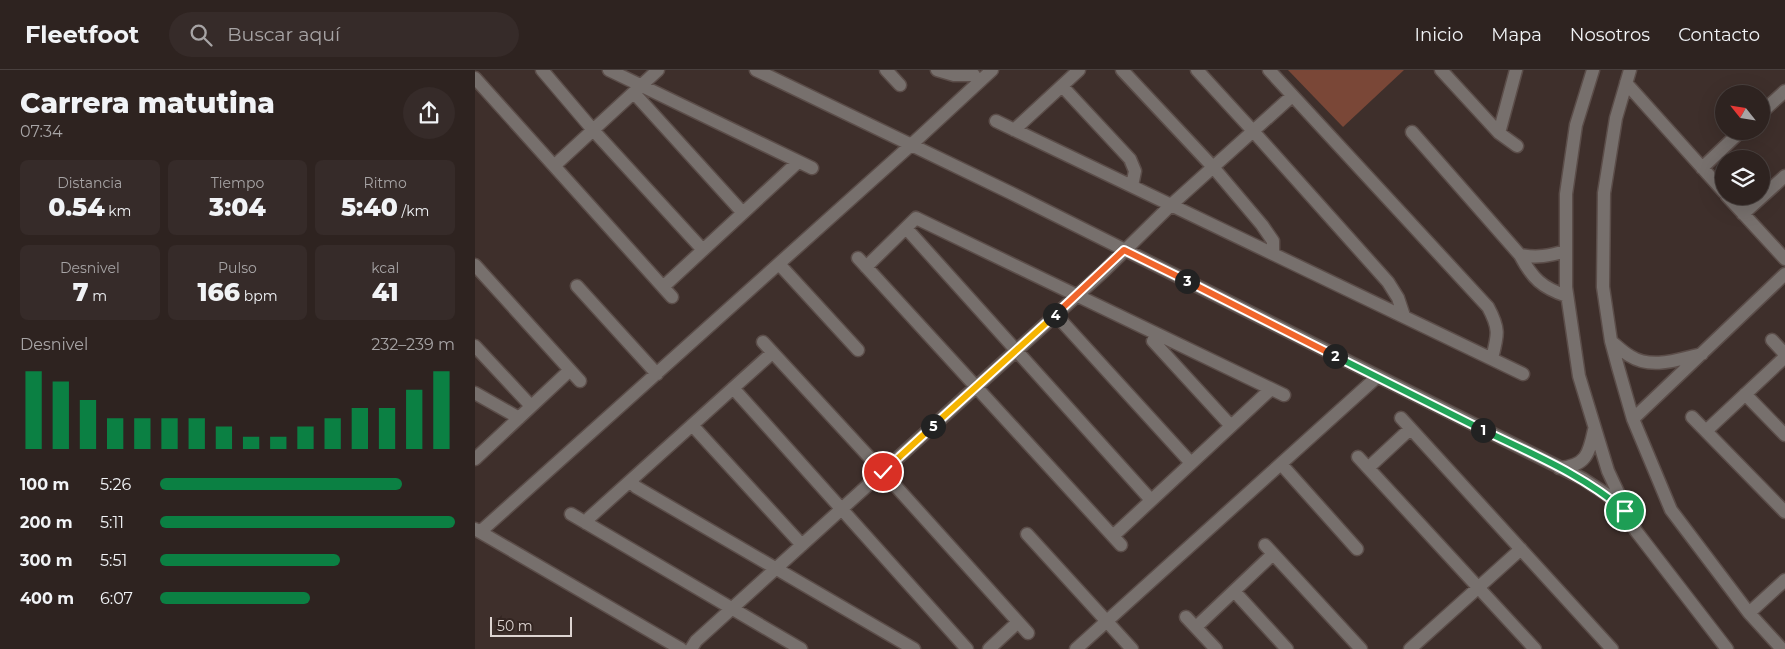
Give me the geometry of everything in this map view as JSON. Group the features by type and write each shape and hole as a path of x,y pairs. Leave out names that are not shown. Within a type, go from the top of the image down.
{"street":[{"path":"542,70 593,130 703,250"},
{"path":"609,70 637,89 812,168"},
{"path":"554,166 658,70"},
{"path":"756,70 1124,250 1583,479 1599,489 1625,511"},
{"path":"886,70 900,85"},
{"path":"937,70 954,75 974,76 992,70"},
{"path":"1014,130 1079,70"},
{"path":"1122,70 1213,167 1262,225 1273,241 1273,254"},
{"path":"1197,70 1388,282 1398,298 1404,316"},
{"path":"1269,70 1488,308 1496,322 1497,330 1497,339 1492,358"},
{"path":"1441,70 1499,133 1517,146"},
{"path":"1499,133 1516,70"},
{"path":"1593,70 1576,125 1566,194 1565,287 1579,376 1608,471 1625,511 1636,531 1727,649"},
{"path":"681,649 478,531 657,374 911,145 974,76"},
{"path":"1628,76 1715,182"},
{"path":"1628,76 1616,118 1604,193 1603,287 1611,341 1633,419 1671,510 1749,613 1782,649"},
{"path":"475,78 673,297"},
{"path":"1062,86 1130,159 1135,171 1132,186"},
{"path":"637,89 743,213"},
{"path":"1770,105 1785,91"},
{"path":"691,649 696,640 1056,315 1171,205 1292,96"},
{"path":"996,121 1523,374"},
{"path":"1412,132 1520,255 1527,268 1543,286 1567,296"},
{"path":"1702,168 1732,140"},
{"path":"663,287 798,162"},
{"path":"1743,214 1785,176"},
{"path":"1735,205 1785,259"},
{"path":"1121,545 862,263 916,218 1283,395"},
{"path":"906,228 1151,500"},
{"path":"1520,255 1535,258 1566,251"},
{"path":"779,264 858,350"},
{"path":"475,265 579,381"},
{"path":"1633,419 1785,274"},
{"path":"577,286 657,374"},
{"path":"1056,315 1191,463"},
{"path":"1156,334 1153,341 1231,426"},
{"path":"1706,431 1785,355 1772,340"},
{"path":"1611,341 1630,356 1643,362 1660,363 1702,354"},
{"path":"763,342 1028,633"},
{"path":"475,346 531,406"},
{"path":"586,523 589,518 772,353"},
{"path":"479,461 519,418 569,370"},
{"path":"1076,649 1377,377"},
{"path":"733,388 843,508 967,649"},
{"path":"1113,536 1271,389"},
{"path":"475,393 519,418"},
{"path":"1745,394 1785,435"},
{"path":"1692,417 1785,512"},
{"path":"1401,418 1613,649"},
{"path":"692,426 802,545"},
{"path":"1368,468 1411,428"},
{"path":"1559,468 1570,467 1581,462 1590,451 1594,429"},
{"path":"1358,457 1535,649"},
{"path":"1281,464 1357,549"},
{"path":"630,481 636,487 914,649"},
{"path":"571,514 801,649"},
{"path":"1027,534 1133,649"},
{"path":"1410,649 1521,549"},
{"path":"1195,627 1234,590 1269,550 1361,649"},
{"path":"1749,613 1785,580"},
{"path":"1234,590 1287,649"},
{"path":"1186,617 1215,649"},
{"path":"989,649 1018,622"}],"shaded area":[{"path":"1288,70 1404,70 1343,127"}],"route":[{"path":"883,472 1104,271 1124,250 1583,479 1606,494 1625,511"}]}
